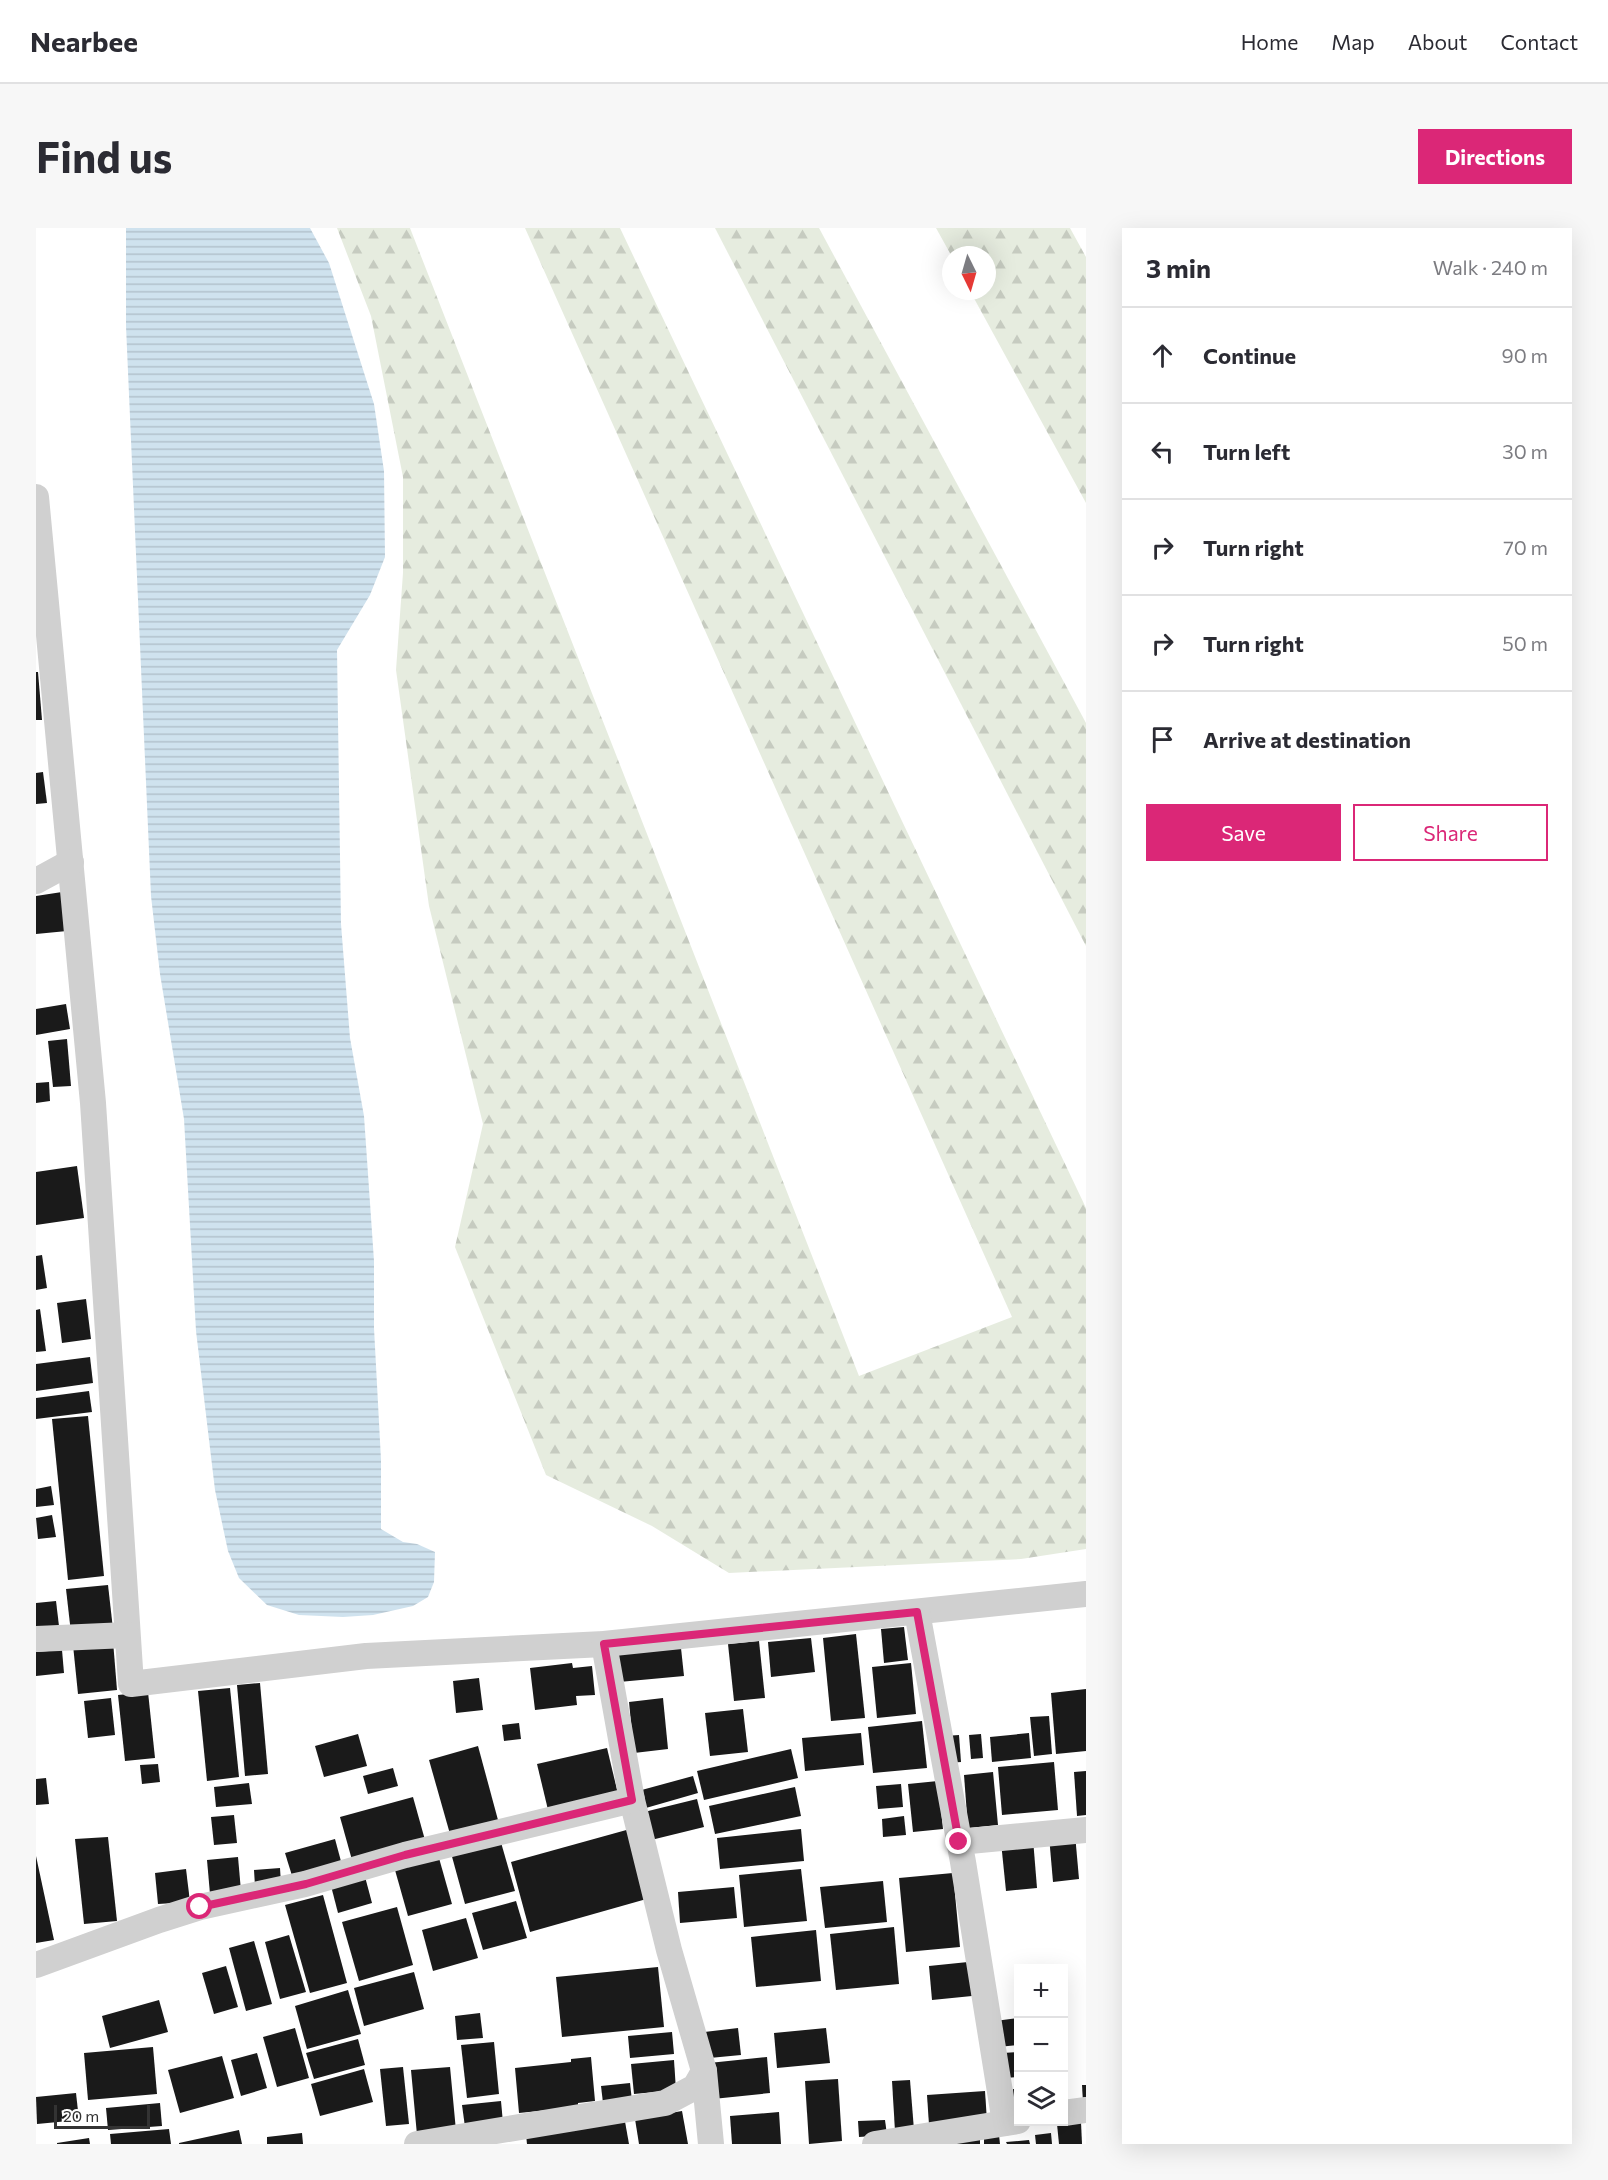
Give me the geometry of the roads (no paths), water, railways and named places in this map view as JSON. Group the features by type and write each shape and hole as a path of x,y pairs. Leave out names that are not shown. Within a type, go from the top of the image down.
{"street":[{"path":"36,497 40,576 71,862 93,1103 130,1684 366,1656 604,1644 1086,1594"},
{"path":"36,881 71,862"},
{"path":"875,2144 1012,2122 917,1612"},
{"path":"36,1639 127,1635"},
{"path":"604,1644 632,1800 669,1950 704,2071 711,2144"},
{"path":"36,1965 200,1907 306,1884 416,1852 632,1800"},
{"path":"959,1842 1086,1830"},
{"path":"417,2144 665,2103 695,2087 704,2071"},
{"path":"1068,2112 1086,2109"}],"water":[{"path":"126,228 310,228 329,263 374,404 384,471 385,557 370,595 337,650 341,924 350,1038 364,1116 374,1261 374,1328 381,1460 381,1529 403,1542 417,1544 435,1552 434,1582 428,1597 413,1606 373,1615 343,1617 299,1615 267,1605 239,1578 228,1551 215,1490 196,1331 184,1119 160,974 151,896 126,326"}]}
